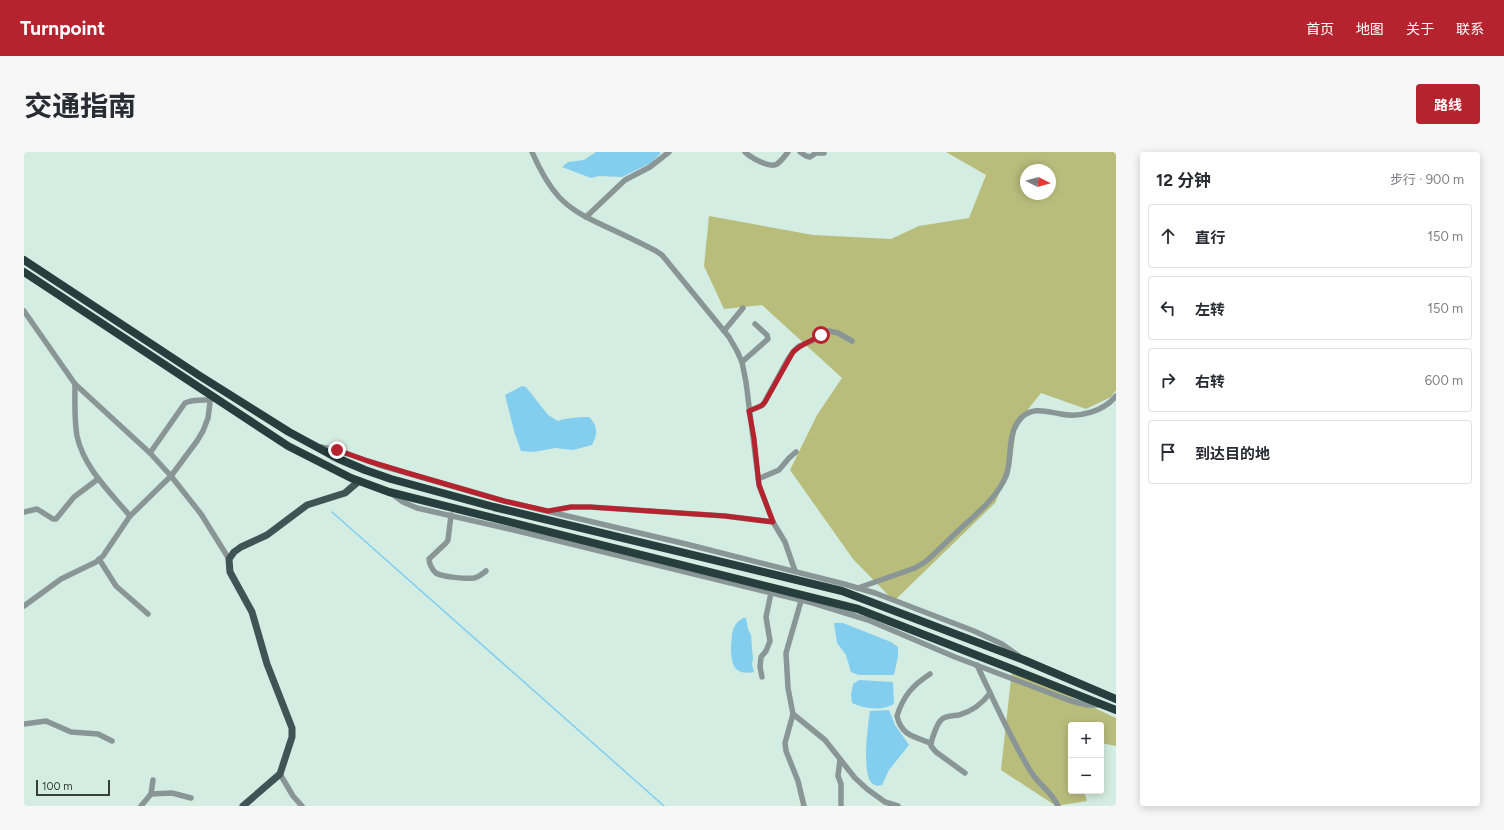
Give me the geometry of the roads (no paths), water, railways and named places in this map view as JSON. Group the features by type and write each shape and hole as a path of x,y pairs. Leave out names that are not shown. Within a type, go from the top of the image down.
{"highway":[{"path":"24,260 200,376 289,432 346,462 391,479 494,507 842,591 1024,660 1116,699"},
{"path":"24,272 210,398 288,446 359,481 389,492 858,609 1116,710"}],"main road":[{"path":"243,806 280,774 292,737 292,728 267,664 252,612 230,572 229,558 234,552 242,547 267,535 307,505 345,494 359,481"}],"street":[{"path":"532,152 538,167 550,186 559,198 573,210 662,255 724,331 737,351 742,362 746,382 758,479 773,522 785,542 795,571"},
{"path":"586,217 626,180 650,167 669,152"},
{"path":"745,152 772,166 777,164 788,152"},
{"path":"800,152 810,157 816,153 824,153"},
{"path":"724,331 744,308"},
{"path":"24,311 75,384 150,453 171,476 201,514 229,558"},
{"path":"742,362 768,339 767,335 755,324"},
{"path":"749,411 761,406 765,402 788,359 799,346 812,341 829,331 838,333 852,341"},
{"path":"75,384 77,437 86,458 98,479 130,516"},
{"path":"858,588 914,568 925,562 981,510 1002,485 1006,474 1011,438 1014,429 1021,418 1029,412 1035,410 1071,415 1085,413 1101,409 1110,403 1116,396"},
{"path":"24,606 60,579 99,559 108,549 130,516 171,476 203,431 208,418 210,398 191,400 185,403 150,453"},
{"path":"315,446 337,450 368,461 504,501 795,571 858,588 981,634 1002,644 1024,660"},
{"path":"758,479 775,473 796,452"},
{"path":"24,512 37,509 53,519 56,518 74,497 98,479"},
{"path":"389,492 410,505 801,601 868,620 977,665 1080,704 1103,704"},
{"path":"548,511 571,507 590,507 725,516 773,522"},
{"path":"451,515 448,540 430,559 430,564 435,572 440,575 470,578 479,576 486,571"},
{"path":"99,559 116,586 148,614"},
{"path":"762,677 760,667 761,657 766,651 770,641 766,617 771,594"},
{"path":"801,601 786,653 788,688 793,714 785,743 786,750 798,781 804,806"},
{"path":"977,665 1032,774 1053,795 1058,806"},
{"path":"930,674 915,684 907,694 897,716 900,727 905,732 931,743"},
{"path":"965,773 936,752 931,746 931,743 941,720 947,716 959,715 975,708 983,703 990,693"},
{"path":"793,714 825,740 855,778 867,790 885,802 898,806"},
{"path":"24,724 46,721 71,732 94,733 112,741"},
{"path":"840,759 838,776 841,784 841,806"},
{"path":"280,774 293,796 302,806"},
{"path":"141,806 151,794 153,780"},
{"path":"151,794 172,793 190,798"}],"water":[{"path":"596,152 660,152 660,154 651,163 622,177 599,176 591,178 562,167 568,162 584,160"},
{"path":"522,386 526,387 548,415 558,421 569,418 589,417 592,420 596,430 592,445 573,450 555,448 534,452 521,451 514,431 505,395"},
{"path":"743,618 746,618 751,635 752,664 754,672 747,673 737,670 735,667 732,658 731,646 734,626"},
{"path":"834,623 843,623 891,642 898,647 898,656 894,675 859,675 851,672 846,655 837,643"},
{"path":"859,680 893,682 894,704 884,708 873,708 862,707 852,703 851,694 853,684"},
{"path":"889,710 895,725 909,745 889,770 882,785 879,786 873,784 869,779 867,771 866,750 870,711"}],"waterway":[{"path":"332,512 664,806"}]}
